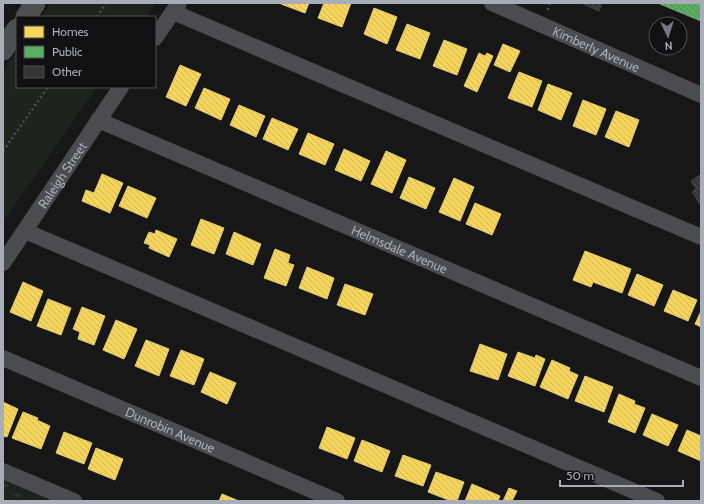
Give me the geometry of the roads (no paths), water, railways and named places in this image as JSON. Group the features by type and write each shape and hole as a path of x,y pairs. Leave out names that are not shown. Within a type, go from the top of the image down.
{"main road":[{"path":"27,16 35,3"},
{"path":"3,50 16,30"}],"street":[{"name":"Kimberly Avenue","path":"492,3 701,95"},
{"path":"156,37 176,7 701,237"},
{"name":"Raleigh Street","path":"3,263 120,88"},
{"name":"Helmsdale Avenue","path":"98,120 701,378"},
{"path":"25,231 657,501"},
{"name":"Dunrobin Avenue","path":"3,358 337,501"},
{"path":"3,471 74,501"}]}
